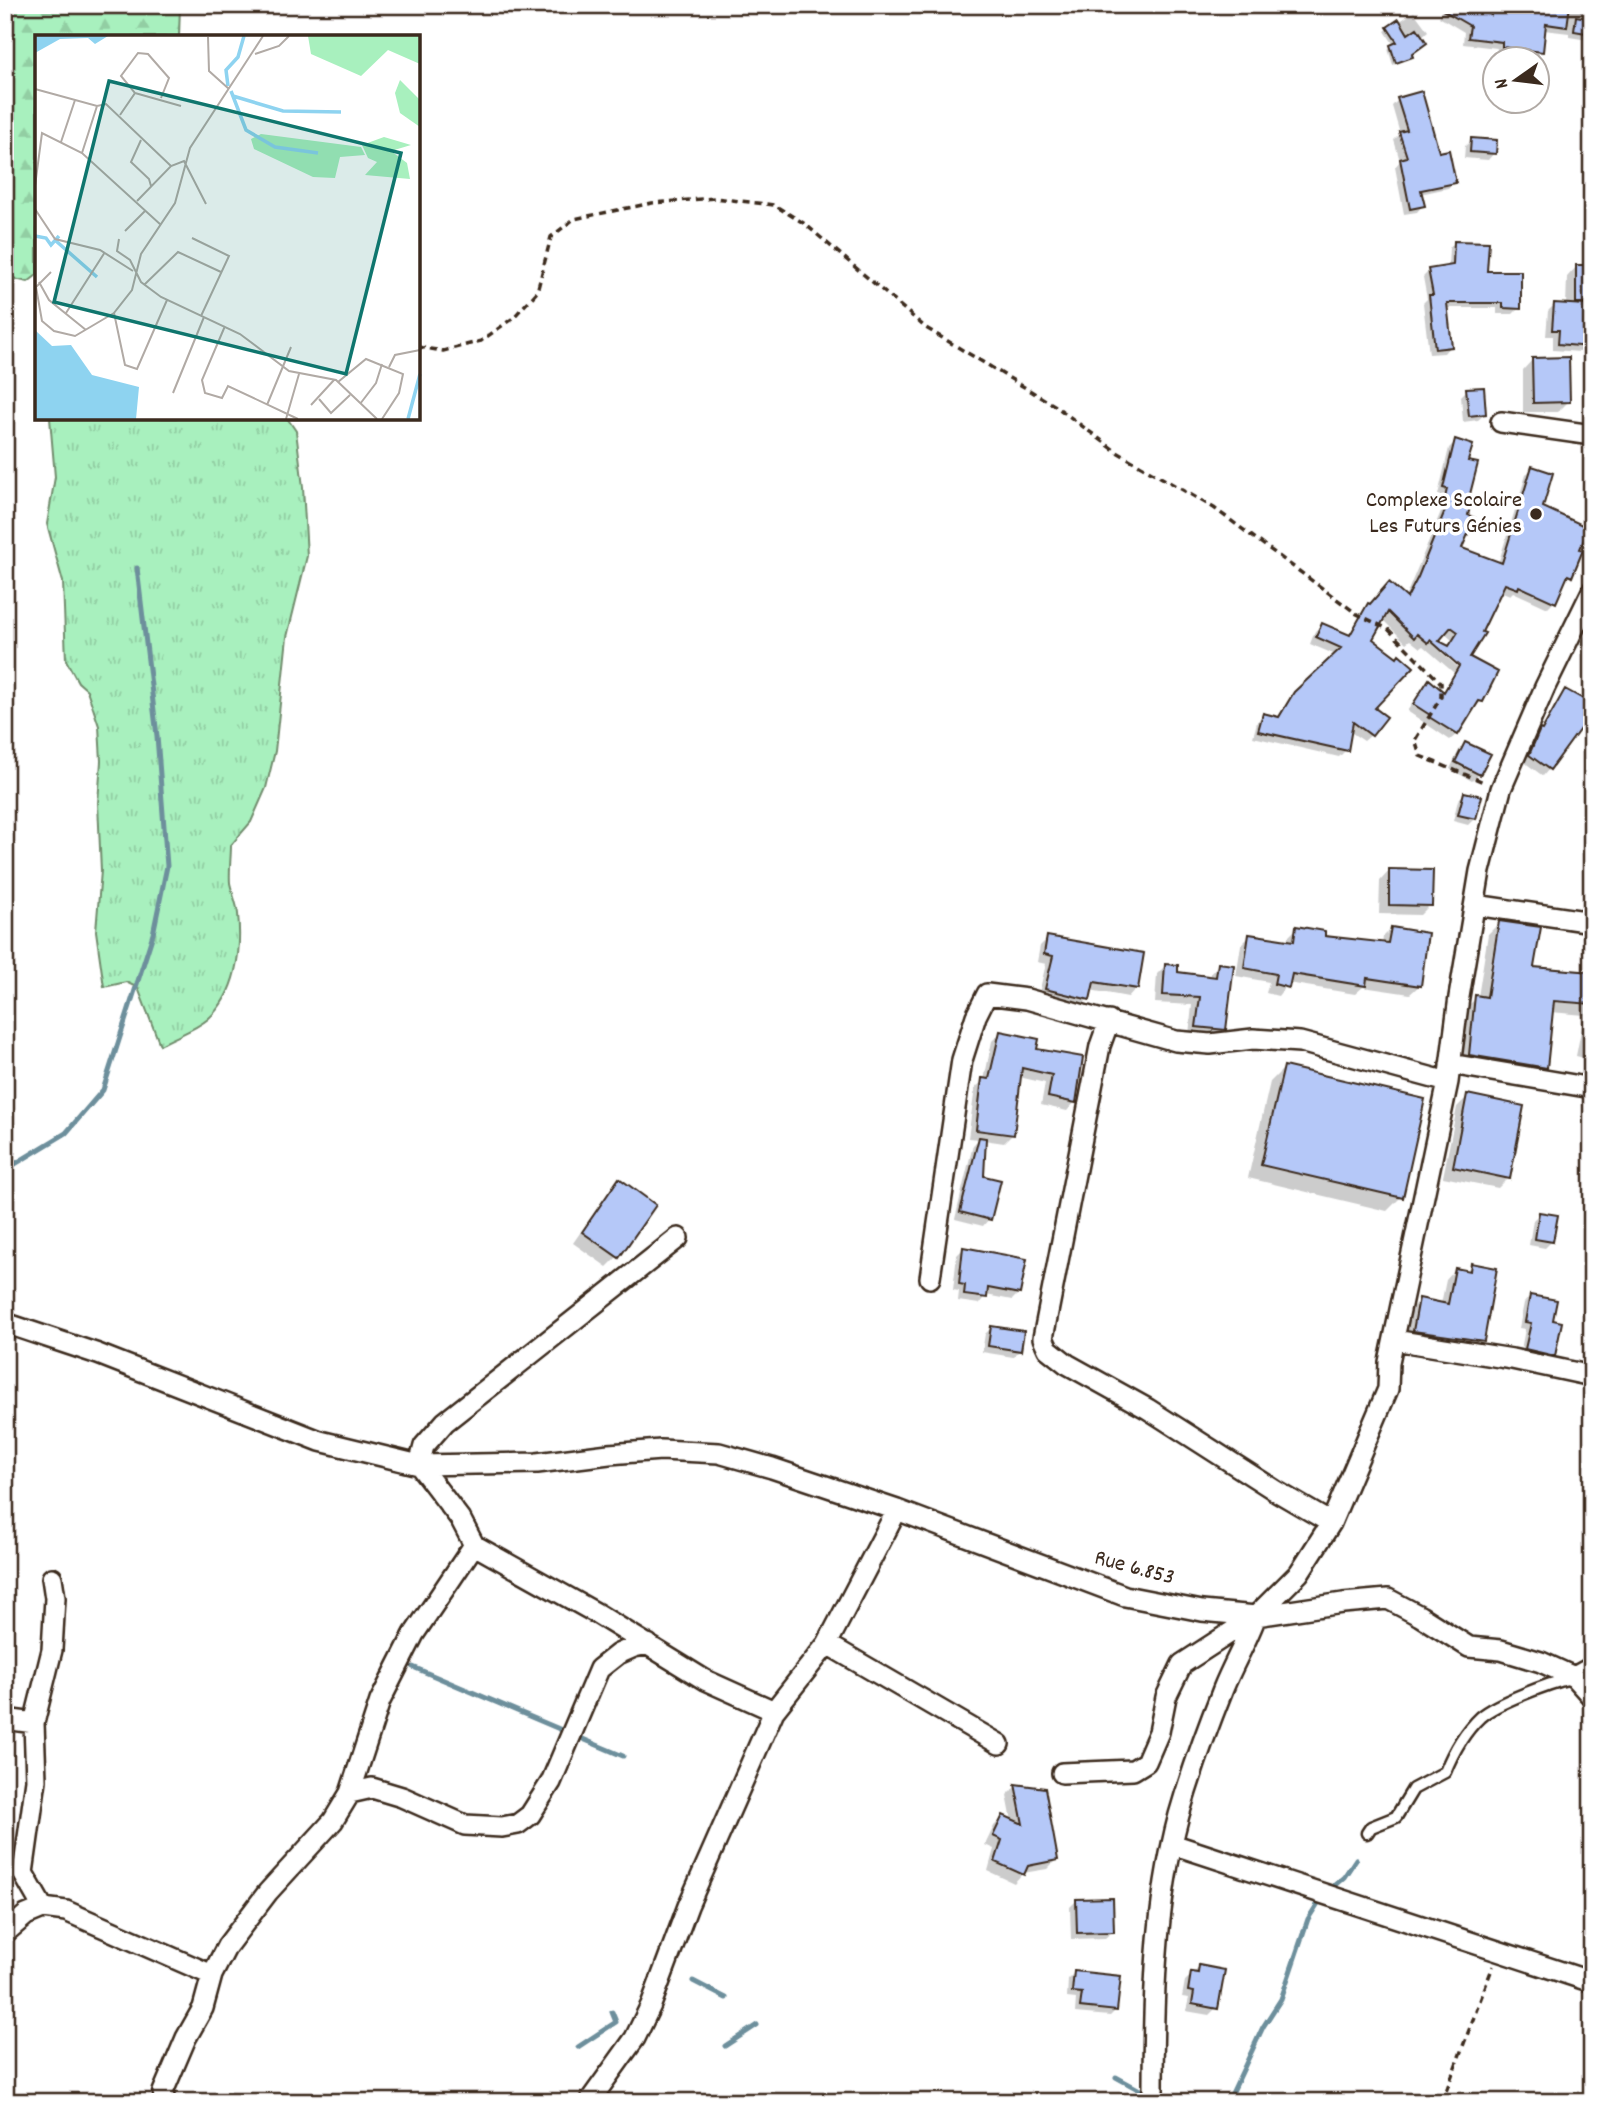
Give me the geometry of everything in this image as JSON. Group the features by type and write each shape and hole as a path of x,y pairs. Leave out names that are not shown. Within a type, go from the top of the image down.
{"street":[{"path":"1501,422 1592,435"},
{"path":"1062,1773 1133,1770 1146,1762 1158,1732 1166,1697 1182,1664 1256,1616 1299,1573 1331,1522 1388,1389 1389,1363 1449,1073 1480,871 1500,789 1545,687 1592,591"},
{"path":"1475,905 1592,922"},
{"path":"930,1278 962,1060 976,1016 987,994 1027,999 1176,1041 1210,1044 1253,1039 1300,1042 1449,1073 1592,1088"},
{"path":"1109,1021 1100,1046 1043,1338 1048,1349 1067,1364 1148,1409 1276,1491 1331,1522"},
{"path":"678,1238 445,1422 424,1446 419,1465 461,1520 474,1545 648,1644 705,1680 774,1711"},
{"name":"Rue 6.853","path":"5,1323 98,1354 320,1441 419,1465 537,1463 661,1450 719,1453 897,1510 1125,1596 1202,1611 1256,1616 1388,1599 1469,1647 1501,1650 1541,1662 1574,1677"},
{"path":"1394,1340 1592,1376"},
{"path":"589,2102 635,2039 651,2005 688,1906 774,1711 827,1644 897,1510"},
{"path":"165,2102 163,2092 186,2038 203,2008 212,1975 227,1946 244,1922 332,1821 350,1793 380,1700 414,1634 474,1545"},
{"path":"43,1908 23,1873 36,1780 34,1723 52,1650 55,1598 52,1578"},
{"path":"1153,2102 1159,1922 1164,1880 1180,1813 1223,1687 1249,1637 1256,1616"},
{"path":"350,1793 372,1788 401,1797 465,1825 502,1827 518,1824 530,1815 551,1782 599,1669 618,1654 648,1644"},
{"path":"827,1644 999,1744"},
{"path":"1592,1667 1574,1677 1592,1697"},
{"path":"5,1719 34,1723"},
{"path":"1172,1844 1592,1982"},
{"path":"5,1933 26,1915 43,1908 66,1911 212,1975"}],"lane":[{"path":"1367,1833 1371,1827 1396,1817 1413,1789 1445,1772 1451,1756 1468,1729 1483,1715 1549,1683 1574,1677"}],"path":[{"path":"420,346 443,351 481,341 513,317 537,292 551,237 574,219 652,203 715,198 774,205 805,224 926,328 1054,405 1117,453 1214,508 1357,614 1388,629 1441,683 1441,697 1415,740 1420,756 1500,789"},
{"path":"1442,2102 1499,1951"}],"green space":[{"path":"13,5 180,5 179,35 35,35 35,277 28,282 5,277 5,71 10,59 5,27"},
{"path":"50,420 288,420 296,431 307,556 287,637 275,751 266,788 251,822 231,845 230,883 239,928 235,971 225,997 208,1019 160,1045 138,988 126,982 104,987 96,931 101,871 99,726 87,690 78,682 66,660 63,582 47,524 55,477"}],"building":[{"path":"1434,5 1474,5 1491,15 1492,5 1570,5 1567,27 1546,24 1544,46 1502,46 1502,42 1468,38 1470,26"},
{"path":"1576,16 1592,19 1592,34 1574,31"},
{"path":"1399,19 1408,34 1417,28 1427,43 1412,54 1413,57 1396,63 1390,45 1397,42 1387,27"},
{"path":"1422,91 1439,152 1449,150 1456,183 1421,190 1425,206 1410,209 1400,159 1407,157 1399,132 1407,130 1397,98"},
{"path":"1471,138 1497,140 1496,154 1470,152"},
{"path":"1454,241 1489,242 1487,271 1521,271 1521,309 1503,308 1503,303 1447,303 1452,347 1435,349 1429,295 1433,295 1428,269 1453,265"},
{"path":"1576,265 1592,265 1592,303 1576,303"},
{"path":"1554,303 1586,305 1584,332 1589,332 1589,347 1558,344 1559,330 1552,330"},
{"path":"1569,357 1570,402 1533,403 1532,358"},
{"path":"1484,387 1486,414 1469,416 1466,388"},
{"path":"1455,439 1473,445 1468,461 1478,463 1469,498 1472,499 1468,515 1475,518 1462,548 1502,563 1532,466 1553,473 1543,507 1589,528 1572,577 1568,575 1556,603 1519,586 1518,589 1505,584 1482,632 1485,633 1470,657 1498,672 1483,702 1479,701 1458,735 1413,704 1429,679 1444,692 1459,666 1430,640 1428,643 1417,634 1414,638 1388,612 1373,639 1397,657 1399,654 1414,667 1375,708 1387,717 1372,736 1353,722 1348,751 1258,731 1263,713 1279,717 1294,692 1341,648 1316,637 1322,623 1350,635 1368,603 1370,604 1389,582 1407,598 1448,503 1444,502 1447,489 1443,488","holes":["1451,627 1458,632 1449,646 1439,641"]},
{"path":"1565,689 1592,704 1592,711 1582,729 1550,770 1529,755 1540,729 1542,730"},
{"path":"1465,742 1491,754 1480,775 1455,762"},
{"path":"1464,792 1482,796 1476,819 1458,815"},
{"path":"1389,869 1433,870 1432,906 1389,905"},
{"path":"1499,921 1541,927 1534,967 1592,972 1592,1004 1554,1001 1547,1068 1469,1055 1475,995 1487,997"},
{"path":"1296,926 1325,931 1325,936 1388,943 1391,927 1428,933 1421,986 1367,978 1366,986 1292,974 1289,988 1274,984 1276,974 1244,968 1249,934 1294,941"},
{"path":"1047,936 1144,953 1138,989 1094,982 1090,1000 1045,989 1053,956 1044,954"},
{"path":"1218,963 1234,965 1226,1030 1196,1027 1200,997 1163,995 1165,964 1178,965 1178,972 1216,977"},
{"path":"1000,1031 1039,1039 1037,1049 1083,1057 1076,1103 1048,1097 1052,1075 1022,1068 1014,1135 976,1130 982,1078 989,1079"},
{"path":"1284,1066 1425,1099 1403,1198 1261,1165"},
{"path":"1467,1094 1524,1106 1510,1179 1453,1167"},
{"path":"979,1137 986,1138 984,1176 1001,1180 991,1220 960,1212"},
{"path":"619,1178 656,1205 619,1258 582,1232"},
{"path":"1539,1212 1558,1215 1553,1242 1535,1239"},
{"path":"963,1247 1027,1259 1020,1294 988,1288 987,1298 964,1295 965,1285 959,1284"},
{"path":"1471,1263 1497,1268 1484,1341 1413,1331 1419,1298 1448,1304 1455,1268 1470,1271"},
{"path":"1530,1295 1557,1300 1553,1320 1562,1322 1555,1356 1525,1349 1531,1323 1525,1322"},
{"path":"991,1326 1024,1331 1021,1351 988,1346"},
{"path":"1015,1784 1045,1788 1058,1860 1028,1866 1024,1875 995,1862 1002,1840 993,1836 1003,1815 1023,1824"},
{"path":"1113,1898 1114,1932 1077,1933 1076,1899"},
{"path":"1199,1965 1225,1970 1218,2009 1192,2004 1194,1992 1188,1991 1191,1972 1198,1973"},
{"path":"1074,1971 1121,1976 1117,2011 1080,2007 1082,1993 1072,1992"}],"waterway":[{"path":"5,1170 66,1133 103,1090 153,934 167,866 157,736 137,568"},
{"path":"413,1667 623,1756"},
{"path":"1329,1890 1344,1877 1356,1859"},
{"path":"1228,2102 1263,2027 1281,1999 1308,1919 1322,1897"},
{"path":"693,1981 726,1998"},
{"path":"578,2047 616,2022 612,2012"},
{"path":"725,2046 757,2025"},
{"path":"1116,2077 1147,2094"}],"place":[{"name":"Complexe Scolaire Les Futurs Génies","path":"1536,514"}]}
